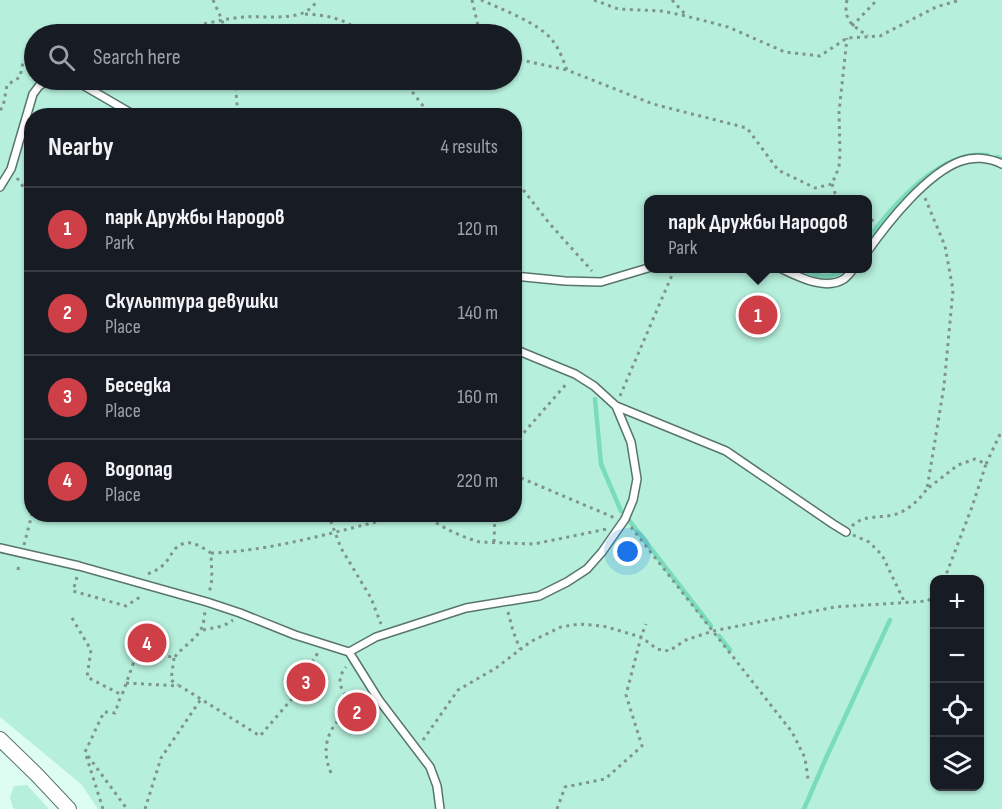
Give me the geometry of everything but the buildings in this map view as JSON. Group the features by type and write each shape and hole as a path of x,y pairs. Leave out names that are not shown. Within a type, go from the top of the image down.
{"street":[{"path":"0,740 69,809"}],"lane":[{"path":"29,108 36,90"},
{"path":"92,90 122,108"},
{"path":"0,187 11,169 24,125"},
{"path":"872,245 921,188 939,173 961,161 980,158 1002,164"},
{"path":"522,277 601,282 644,269"},
{"path":"790,273 819,283 833,283 849,273"},
{"path":"522,352 575,374 594,386 616,406 726,451 846,532"},
{"path":"349,652 383,635 466,608 539,596 587,569 623,522 633,500 637,479 631,442 616,406"},
{"path":"0,548 80,566 207,602 349,652 379,700 430,766 437,786 440,809"}],"path":[{"path":"213,0 223,24"},
{"path":"303,14 318,0"},
{"path":"472,0 478,24"},
{"path":"481,0 536,25 552,39 567,70"},
{"path":"594,0 618,9 662,11 686,16 728,27 785,52 819,56 847,38 880,36 936,7 960,0"},
{"path":"672,0 686,16"},
{"path":"847,0 846,14 852,26 869,37"},
{"path":"852,26 877,0"},
{"path":"207,24 246,17 303,14 323,15 348,24"},
{"path":"837,195 832,184 839,167 839,112 847,38"},
{"path":"522,60 567,70 654,104 747,128 777,170 815,188 832,184"},
{"path":"0,110 3,107 7,85 20,77 24,62"},
{"path":"236,90 237,108"},
{"path":"411,90 425,108"},
{"path":"11,169 24,188"},
{"path":"522,188 601,282"},
{"path":"921,188 945,246 953,290 944,386 927,489"},
{"path":"872,219 875,223"},
{"path":"616,406 673,273"},
{"path":"522,435 575,374"},
{"path":"946,575 986,464 1002,430"},
{"path":"905,603 882,555 869,542 846,532 856,522 893,515 908,508 917,502 927,489 958,465 975,459 986,464"},
{"path":"522,478 623,522 792,732 805,758 808,779"},
{"path":"330,522 340,548 371,598 380,618 383,635"},
{"path":"136,581 166,563 182,544 196,543 211,553 227,552 303,540 375,522"},
{"path":"437,522 480,542 534,544 623,522"},
{"path":"494,542 495,522"},
{"path":"211,553 212,579 202,630 189,644 181,648 174,658 171,680 260,736 303,686 296,680 311,664 323,644"},
{"path":"80,566 73,591 126,606 156,587"},
{"path":"417,749 458,690 496,668 530,642 561,627 579,624 603,626 641,637 657,649 669,651 686,640 713,631 835,607 905,603 930,599"},
{"path":"505,602 520,649"},
{"path":"202,630 231,623 240,612"},
{"path":"72,618 91,650 87,677 122,695"},
{"path":"557,809 565,787 605,778 642,746 626,695 646,624"},
{"path":"145,643 156,652 174,658"},
{"path":"103,809 85,752 104,712 115,712 137,653 143,648 152,656 156,652"},
{"path":"331,773 327,764 325,747 328,737 339,718 352,706 341,689 340,683 340,676 347,666"},
{"path":"126,683 180,686"},
{"path":"145,809 161,758 201,699"},
{"path":"85,752 127,809"}],"green space":[{"path":"0,0 1002,0 1002,809 98,809 81,784 0,717"},
{"path":"27,785 49,809 13,808 10,797 14,786"}],"waterway":[{"path":"872,234 904,196 935,170 952,161 969,156 987,155"},
{"path":"997,157 1002,159"},
{"path":"811,273 822,276 838,273"},
{"path":"595,399 601,464 621,511"},
{"path":"628,519 711,626"},
{"path":"804,809 890,620"},
{"path":"719,636 730,650"}],"place":[{"name":"парк Дружбы Народов","path":"758,315"},
{"name":"Водопад","path":"147,643"},
{"name":"Беседка","path":"306,682"},
{"name":"Скульптура девушки","path":"357,712"}]}
